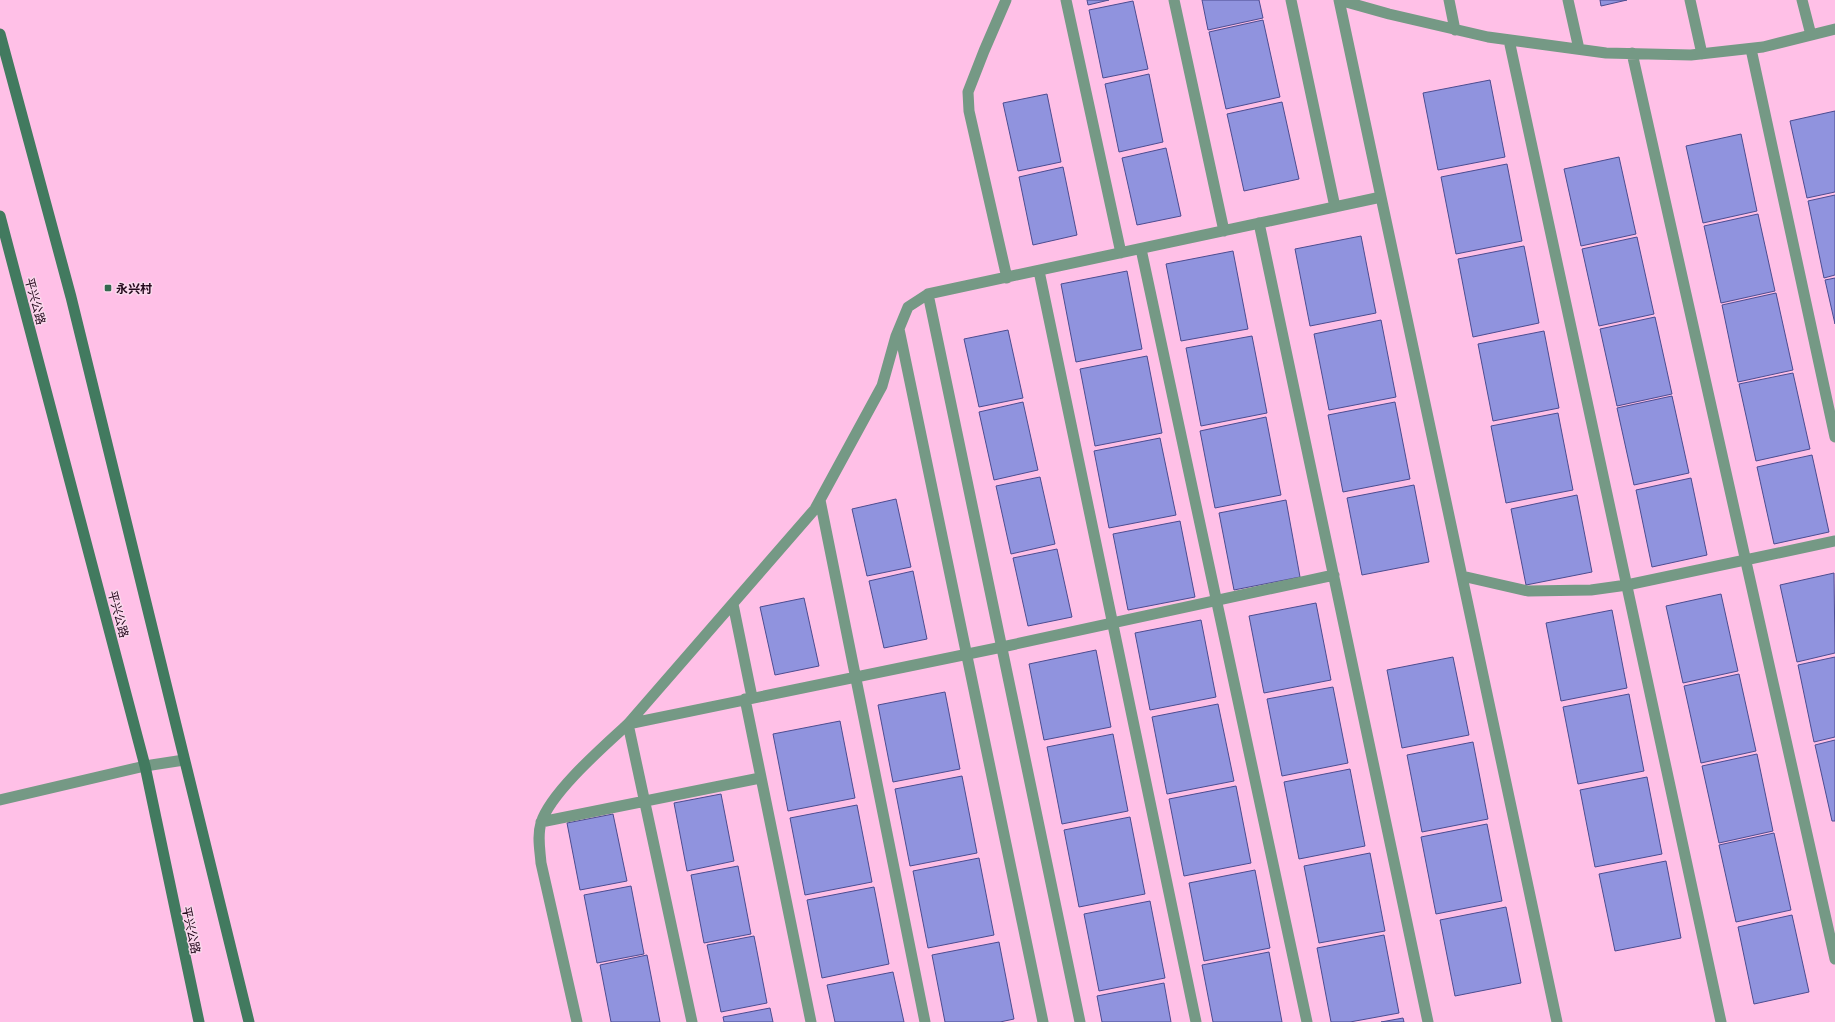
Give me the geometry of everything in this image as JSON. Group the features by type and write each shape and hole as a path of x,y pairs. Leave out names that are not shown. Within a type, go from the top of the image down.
{"main road":[{"path":"0,34 71,297 249,1022"},
{"name":"平兴公路","path":"0,216 145,766 199,1022"}],"street":[{"path":"1006,0 968,92 969,111 1007,278"},
{"path":"1066,0 1121,253"},
{"path":"1174,0 1224,231"},
{"path":"1291,0 1335,207"},
{"path":"1557,1022 1339,0 1488,37 1606,53 1702,54 1751,48 1835,29"},
{"path":"1448,0 1455,30"},
{"path":"1568,0 1580,49"},
{"path":"1690,0 1702,54"},
{"path":"1802,0 1810,35"},
{"path":"1508,40 1721,1022"},
{"path":"1751,48 1835,437"},
{"path":"1632,53 1835,959"},
{"path":"577,1022 541,863 539,843 541,822 550,802 601,748 628,724 815,509 882,386 899,329 908,308 928,294 1381,197"},
{"path":"1260,223 1428,1022"},
{"path":"1141,249 1307,1022"},
{"path":"1039,271 1196,1022"},
{"path":"928,294 1080,1022"},
{"path":"899,329 1042,1022"},
{"path":"820,500 854,678 925,1022"},
{"path":"1462,576 1528,591 1591,590 1627,585 1835,541"},
{"path":"628,724 1002,647 1334,575"},
{"path":"733,604 749,698 760,778 811,1022"},
{"path":"628,724 646,801 692,1022"},
{"path":"0,800 145,766 184,760"},
{"path":"541,822 760,778"}],"building":[{"path":"1087,0 1109,0 1088,5"},
{"path":"1202,0 1259,0 1263,18 1208,30"},
{"path":"1600,0 1627,0 1601,6"},
{"path":"1133,1 1148,69 1103,78 1089,10"},
{"path":"1263,20 1280,97 1226,109 1209,32"},
{"path":"1149,74 1163,142 1119,152 1105,84"},
{"path":"1490,80 1505,157 1438,170 1423,93"},
{"path":"1047,94 1061,162 1018,171 1003,103"},
{"path":"1282,102 1299,179 1244,191 1227,114"},
{"path":"1835,111 1835,192 1807,198 1790,121"},
{"path":"1741,134 1757,211 1703,223 1686,146"},
{"path":"1166,148 1181,216 1137,225 1122,158"},
{"path":"1619,157 1636,234 1581,246 1564,169"},
{"path":"1507,164 1522,241 1456,254 1441,177"},
{"path":"1063,167 1077,235 1033,245 1019,177"},
{"path":"1835,195 1835,275 1824,278 1808,201"},
{"path":"1758,214 1775,291 1721,303 1704,226"},
{"path":"1361,236 1376,313 1310,326 1295,249"},
{"path":"1637,237 1654,314 1599,326 1582,249"},
{"path":"1524,246 1539,323 1473,337 1458,259"},
{"path":"1233,251 1248,329 1181,341 1166,264"},
{"path":"1127,271 1142,349 1076,362 1061,284"},
{"path":"1835,278 1835,324 1825,280"},
{"path":"1776,293 1793,370 1738,382 1722,305"},
{"path":"1655,317 1672,394 1617,406 1600,329"},
{"path":"1381,320 1396,397 1329,410 1314,334"},
{"path":"1008,330 1023,398 979,407 964,339"},
{"path":"1544,331 1559,408 1493,421 1478,344"},
{"path":"1252,336 1267,413 1201,426 1186,348"},
{"path":"1147,356 1162,433 1095,446 1080,369"},
{"path":"1793,373 1810,449 1756,461 1739,384"},
{"path":"1672,396 1689,473 1634,485 1617,408"},
{"path":"1023,402 1038,470 994,480 979,412"},
{"path":"1395,402 1410,479 1343,492 1328,415"},
{"path":"1558,413 1573,490 1506,503 1491,426"},
{"path":"1266,417 1281,495 1215,508 1200,431"},
{"path":"1160,438 1176,515 1109,528 1094,451"},
{"path":"1812,455 1829,532 1774,544 1757,467"},
{"path":"1040,477 1055,544 1011,554 996,486"},
{"path":"1691,478 1707,555 1652,567 1636,490"},
{"path":"1414,485 1429,562 1362,575 1347,498"},
{"path":"1577,495 1592,572 1526,585 1511,509"},
{"path":"896,499 911,567 867,576 852,509"},
{"path":"1286,500 1300,577 1234,590 1219,513"},
{"path":"1180,521 1195,597 1128,610 1113,534"},
{"path":"1057,549 1072,617 1028,626 1013,558"},
{"path":"913,571 927,639 884,648 869,581"},
{"path":"1834,573 1835,653 1797,662 1780,585"},
{"path":"1721,594 1738,671 1683,683 1666,606"},
{"path":"804,598 819,666 775,675 760,607"},
{"path":"1316,603 1331,680 1264,693 1249,616"},
{"path":"1612,610 1627,688 1561,701 1546,623"},
{"path":"1201,620 1216,697 1150,710 1135,633"},
{"path":"1096,650 1111,727 1044,740 1029,664"},
{"path":"1453,657 1469,735 1402,748 1387,670"},
{"path":"1835,657 1835,737 1814,742 1798,665"},
{"path":"1739,674 1756,751 1701,763 1684,686"},
{"path":"1333,687 1348,763 1282,776 1267,699"},
{"path":"945,692 960,769 893,782 878,705"},
{"path":"1629,694 1644,771 1578,784 1563,707"},
{"path":"1218,704 1234,781 1167,794 1152,717"},
{"path":"840,721 855,798 788,811 773,734"},
{"path":"1113,734 1128,811 1062,824 1047,747"},
{"path":"1835,740 1835,821 1832,821 1815,745"},
{"path":"1473,742 1488,819 1422,832 1407,755"},
{"path":"1757,754 1773,831 1719,843 1702,766"},
{"path":"1350,769 1365,846 1299,859 1284,782"},
{"path":"962,776 977,853 910,866 895,789"},
{"path":"1647,777 1662,854 1595,867 1580,790"},
{"path":"1236,786 1251,863 1184,876 1169,799"},
{"path":"721,794 734,861 687,871 674,803"},
{"path":"857,805 872,882 805,895 790,818"},
{"path":"613,814 627,881 580,890 567,823"},
{"path":"1130,817 1145,894 1079,907 1064,830"},
{"path":"1487,824 1502,901 1436,914 1421,837"},
{"path":"1774,833 1791,910 1736,922 1719,845"},
{"path":"1370,853 1385,931 1319,943 1304,866"},
{"path":"979,858 994,935 928,948 913,871"},
{"path":"1666,861 1681,938 1615,951 1599,874"},
{"path":"738,866 751,934 704,943 691,875"},
{"path":"1255,870 1270,948 1204,961 1189,883"},
{"path":"631,886 644,954 597,963 584,895"},
{"path":"874,887 889,964 822,978 807,900"},
{"path":"1150,901 1165,978 1099,991 1084,914"},
{"path":"1506,907 1521,983 1455,996 1440,920"},
{"path":"1792,915 1809,992 1754,1004 1738,927"},
{"path":"1384,935 1399,1013 1350,1022 1331,1022 1317,948"},
{"path":"754,936 767,1003 721,1012 707,945"},
{"path":"999,942 1014,1019 1000,1022 945,1022 932,955"},
{"path":"1269,952 1282,1022 1213,1022 1202,965"},
{"path":"647,955 660,1022 611,1022 600,965"},
{"path":"893,972 904,1022 835,1022 827,985"},
{"path":"1164,983 1171,1022 1102,1022 1097,996"},
{"path":"770,1008 773,1022 724,1022 723,1017"},
{"path":"1403,1018 1404,1022 1381,1022"}],"place":[{"name":"永兴村","path":"108,288"}]}
